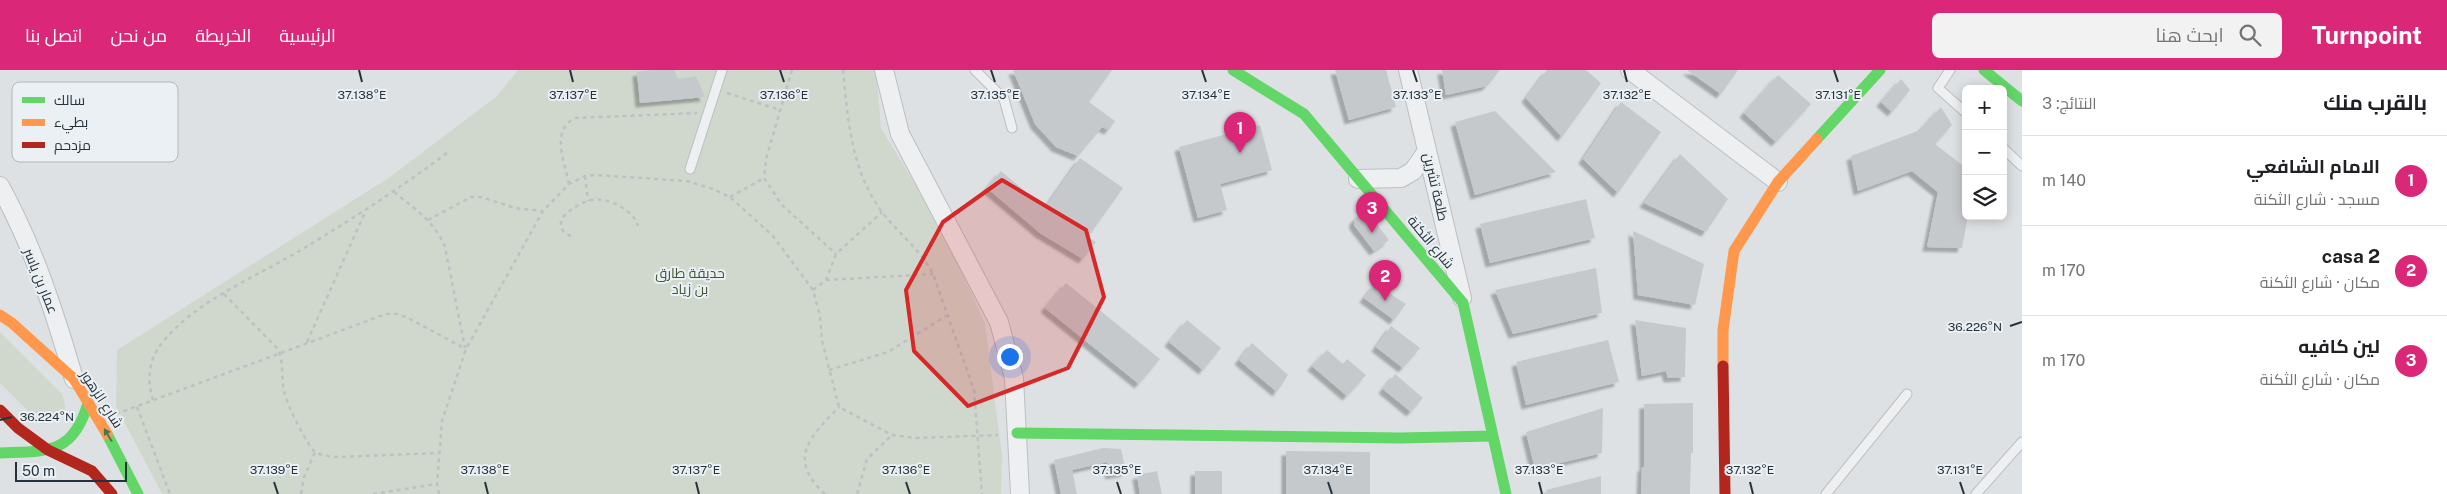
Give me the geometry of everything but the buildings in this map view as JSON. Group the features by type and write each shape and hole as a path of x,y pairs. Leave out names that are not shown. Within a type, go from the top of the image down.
{"street":[{"path":"884,70 900,134 999,322 1014,378 1020,494"},
{"name":"شارع الثكنة","path":"1234,70 1304,114 1463,304 1506,494"},
{"name":"طلعة تشرين","path":"1408,70 1463,304"},
{"path":"1630,70 1778,182"},
{"path":"1726,494 1723,330 1734,251 1778,182 1880,70"},
{"path":"1984,70 2022,101"},
{"path":"1358,179 1401,178 1413,171 1427,151"},
{"name":"عمار بن ياسر","path":"0,186 31,254 58,322 74,379"},
{"name":"شارع الزهور","path":"0,316 12,324 74,379 138,494"},
{"path":"0,453 48,450 68,441 84,422 88,403"},
{"path":"0,410 18,428 48,450 92,471 112,494"},
{"path":"1017,433 1400,438 1492,436"}],"lane":[{"path":"690,169 722,70"},
{"path":"975,70 1004,99 1012,128"},
{"path":"1950,70 1938,88 1962,109"},
{"path":"2007,152 2022,166"},
{"path":"1826,494 1907,394"},
{"path":"1976,494 2022,442"}],"path":[{"path":"792,70 766,159 764,178 782,205 836,254"},
{"path":"843,70 848,124 854,156 866,185 882,212 925,258 933,274 946,316 974,390 982,494"},
{"path":"716,90 780,110"},
{"path":"569,184 560,140 564,127 570,120 575,118 708,112"},
{"path":"153,400 149,377 152,360 160,344 185,320 224,294 301,250 367,209 447,153"},
{"path":"439,494 437,484 438,453 442,421 466,349 543,211 569,184 585,176 595,174 687,181 713,189 730,197 773,236 813,290 829,370 839,407 892,436 916,438 979,437 1017,433"},
{"path":"585,176 588,201"},
{"path":"730,197 764,178"},
{"path":"393,191 428,220 440,234 445,247 466,349"},
{"path":"428,220 471,197 481,197 515,208 543,211"},
{"path":"570,236 562,231 562,218 588,201 600,198 611,201 634,216 638,226"},
{"path":"306,342 367,209"},
{"path":"813,290 826,280 836,254 882,212"},
{"path":"826,280 933,274"},
{"path":"224,294 274,344 281,354 284,395 315,452 325,456 337,457 438,453"},
{"path":"98,420 281,354 306,342 373,318 397,314 466,349"},
{"path":"829,370 888,352 946,316"},
{"path":"137,406 170,494"},
{"path":"825,494 816,486 806,469 805,452 812,435 839,407"},
{"path":"857,494 868,460 892,436"},
{"path":"301,494 304,477 315,452"},
{"path":"373,494 437,484"}],"highlighted area":[{"path":"1002,180 1086,230 1104,297 1068,368 968,406 914,351 906,290 943,222"}],"green space":[{"name":"حديقة طارق بن زياد","path":"518,70 876,70 881,128 940,225 985,323 1002,455 1001,494 162,494 116,406 117,350 390,177 497,96"},
{"path":"0,332 62,394 65,407 59,419 41,424 0,383"}],"traffic: fast":[{"path":"1233,70 1304,114 1463,303 1506,494"},
{"path":"1817,139 1880,70"},
{"path":"1984,70 2022,101"},
{"path":"0,453 31,452 56,447 75,432 88,403"},
{"path":"1017,433 1400,438 1493,436"},
{"path":"107,434 138,494"}],"traffic: slow":[{"path":"1723,366 1723,330 1734,251 1778,182 1817,139"},
{"path":"0,315 12,323 74,379 107,434"}],"traffic: jam":[{"path":"1723,366 1725,494"},
{"path":"0,410 18,428 48,450 92,471 112,494"}],"place":[{"name":"الامام الشافعي","path":"1240,153"},
{"name":"لين كافيه","path":"1372,233"},
{"name":"casa 2","path":"1385,301"}]}
